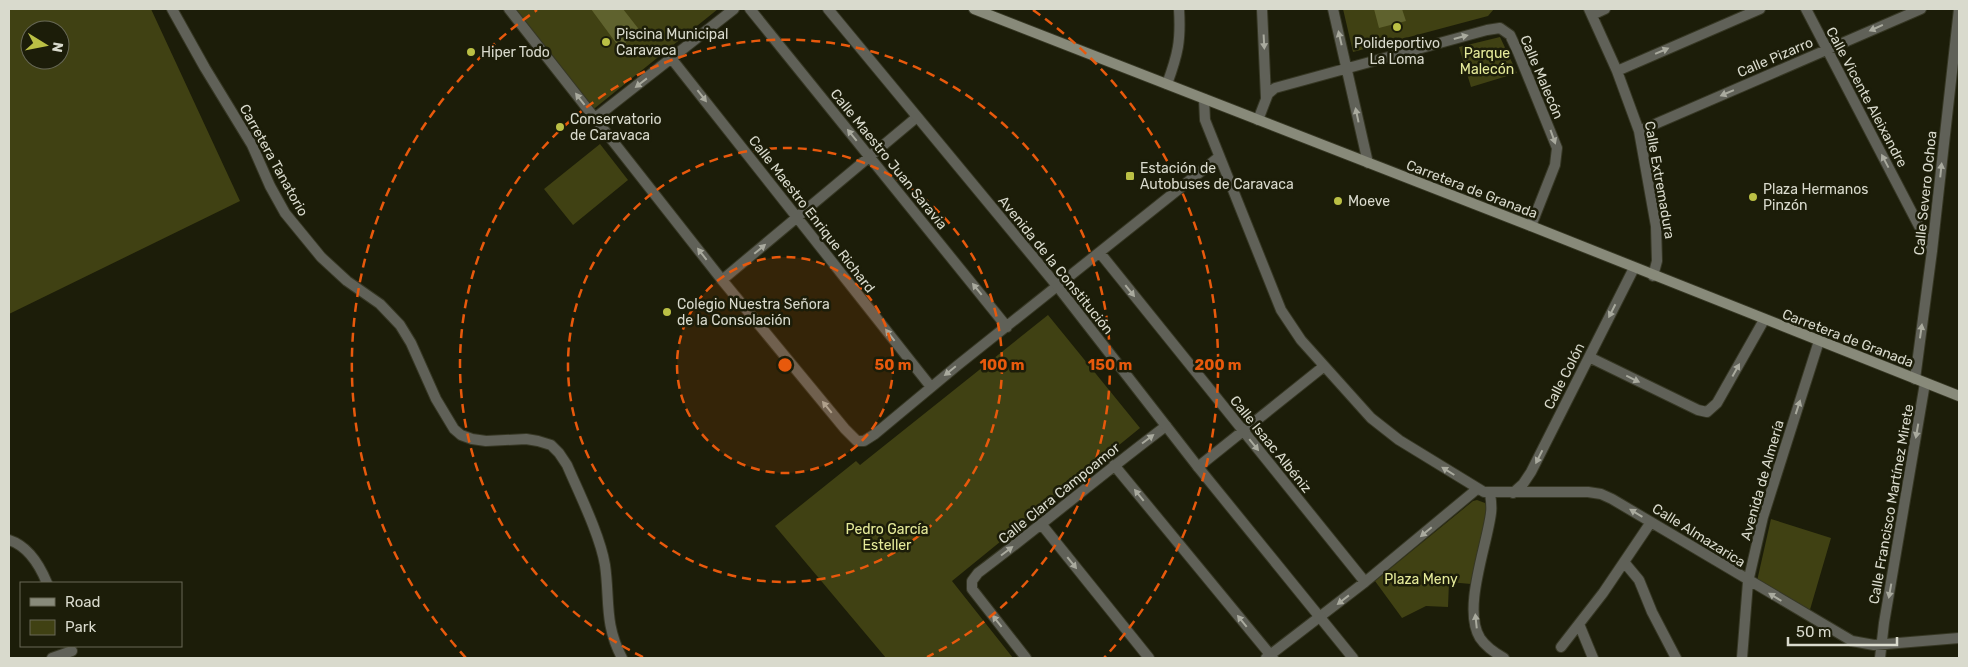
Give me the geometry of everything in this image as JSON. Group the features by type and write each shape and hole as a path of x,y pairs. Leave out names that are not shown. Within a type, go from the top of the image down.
{"main road":[{"name":"Carretera de Granada","path":"974,9 1531,226 1818,342 1959,396"}],"street":[{"name":"Carretera Tanatorio","path":"172,9 252,145 270,186 285,213 326,262 347,281 380,304 400,325 411,343 436,399 454,429 466,437 486,442 538,440 551,445 559,453 570,471 599,543 605,564 608,612 617,648 622,658"},
{"path":"509,9 722,280 845,429 854,439 860,442 867,440 875,434 1219,157"},
{"path":"595,118 734,9"},
{"name":"Calle Maestro Juan Saravia","path":"750,9 1007,327"},
{"name":"Avenida de la Constitución","path":"828,9 1058,287 1198,467 1353,658"},
{"path":"1167,84 1179,47 1179,9"},
{"path":"1262,9 1266,99"},
{"path":"1334,9 1368,163"},
{"path":"1591,12 1604,9"},
{"path":"1617,71 1760,9"},
{"name":"Calle Vicente Aleixandre","path":"1806,9 1932,251"},
{"name":"Calle Pizarro","path":"1640,131 1921,9"},
{"name":"Calle Severo Ochoa","path":"1915,379 1932,251 1959,9"},
{"name":"Calle Extremadura","path":"1591,12 1617,71 1640,131 1656,226 1657,261 1653,276"},
{"name":"Calle Malecón","path":"1278,86 1487,30 1500,28 1506,31 1518,52 1557,148 1555,165 1531,226"},
{"name":"Calle Maestro Enrique Richard","path":"672,58 931,387"},
{"path":"1266,76 1271,84 1278,86"},
{"path":"1258,120 1271,90 1278,86"},
{"name":"Calle Almazarica","path":"1204,99 1205,120 1281,310 1290,326 1324,367 1356,403 1381,427 1477,489 1490,493 1562,491 1601,494 1651,522 1748,582 1852,641 1861,644 1881,644 1959,638"},
{"path":"722,280 917,117"},
{"name":"Calle Isaac Albéniz","path":"1100,253 1365,582"},
{"name":"Calle Colón","path":"1513,493 1523,484 1531,472 1634,268"},
{"path":"1589,357 1703,412 1710,410 1717,404 1764,320"},
{"name":"Avenida de Almería","path":"1742,658 1748,582 1763,517 1818,342"},
{"path":"1198,467 1324,367"},
{"name":"Calle Francisco Martínez Mirete","path":"1880,658 1925,383"},
{"name":"Calle Clara Campoamor","path":"1026,658 972,589 971,583 978,574 1042,525 1114,465 1166,426"},
{"path":"1114,465 1270,657 1365,582 1477,489"},
{"path":"1490,493 1492,510 1474,591 1476,626 1479,637 1486,646 1504,658"},
{"path":"1561,647 1651,522"},
{"path":"1042,525 1149,658"},
{"path":"9,540 17,542 27,551 41,570 47,582"},
{"path":"1624,562 1639,580 1652,612 1676,658"},
{"path":"1579,624 1593,658"},
{"path":"52,658 72,652"}],"green space":[{"path":"9,9 151,9 240,201 9,314"},
{"name":"Piscina Municipal Caravaca","path":"509,9 718,9 590,112"},
{"name":"Polideportivo La Loma","path":"1343,9 1494,9 1488,16 1353,52"},
{"name":"Parque Malecón","path":"1500,37 1517,73 1471,87 1459,47"},
{"path":"600,144 628,180 573,225 544,189"},
{"name":"Pedro García Esteller","path":"1048,315 1140,428 952,581 1013,658 886,658 775,526 856,461 860,465"},
{"name":"Plaza Meny","path":"1477,500 1485,503 1488,511 1471,584 1449,582 1448,607 1426,606 1402,618 1375,581 1473,501"},
{"path":"1771,519 1831,538 1809,613 1757,581"}],"shaded area":[{"path":"591,9 623,9 641,32 619,47"},
{"path":"1374,9 1402,9 1406,21 1379,28"}],"place":[{"name":"Polideportivo La Loma","path":"1397,27"},
{"name":"Piscina Municipal Caravaca","path":"606,42"},
{"name":"Hiper Todo","path":"471,52"},
{"name":"Conservatorio de Caravaca","path":"560,127"},
{"name":"Estación de Autobuses de Caravaca","path":"1130,176"},
{"name":"Plaza Hermanos Pinzón","path":"1753,197"},
{"name":"Moeve","path":"1338,201"},
{"name":"Colegio Nuestra Señora de la Consolación","path":"667,312"}]}
